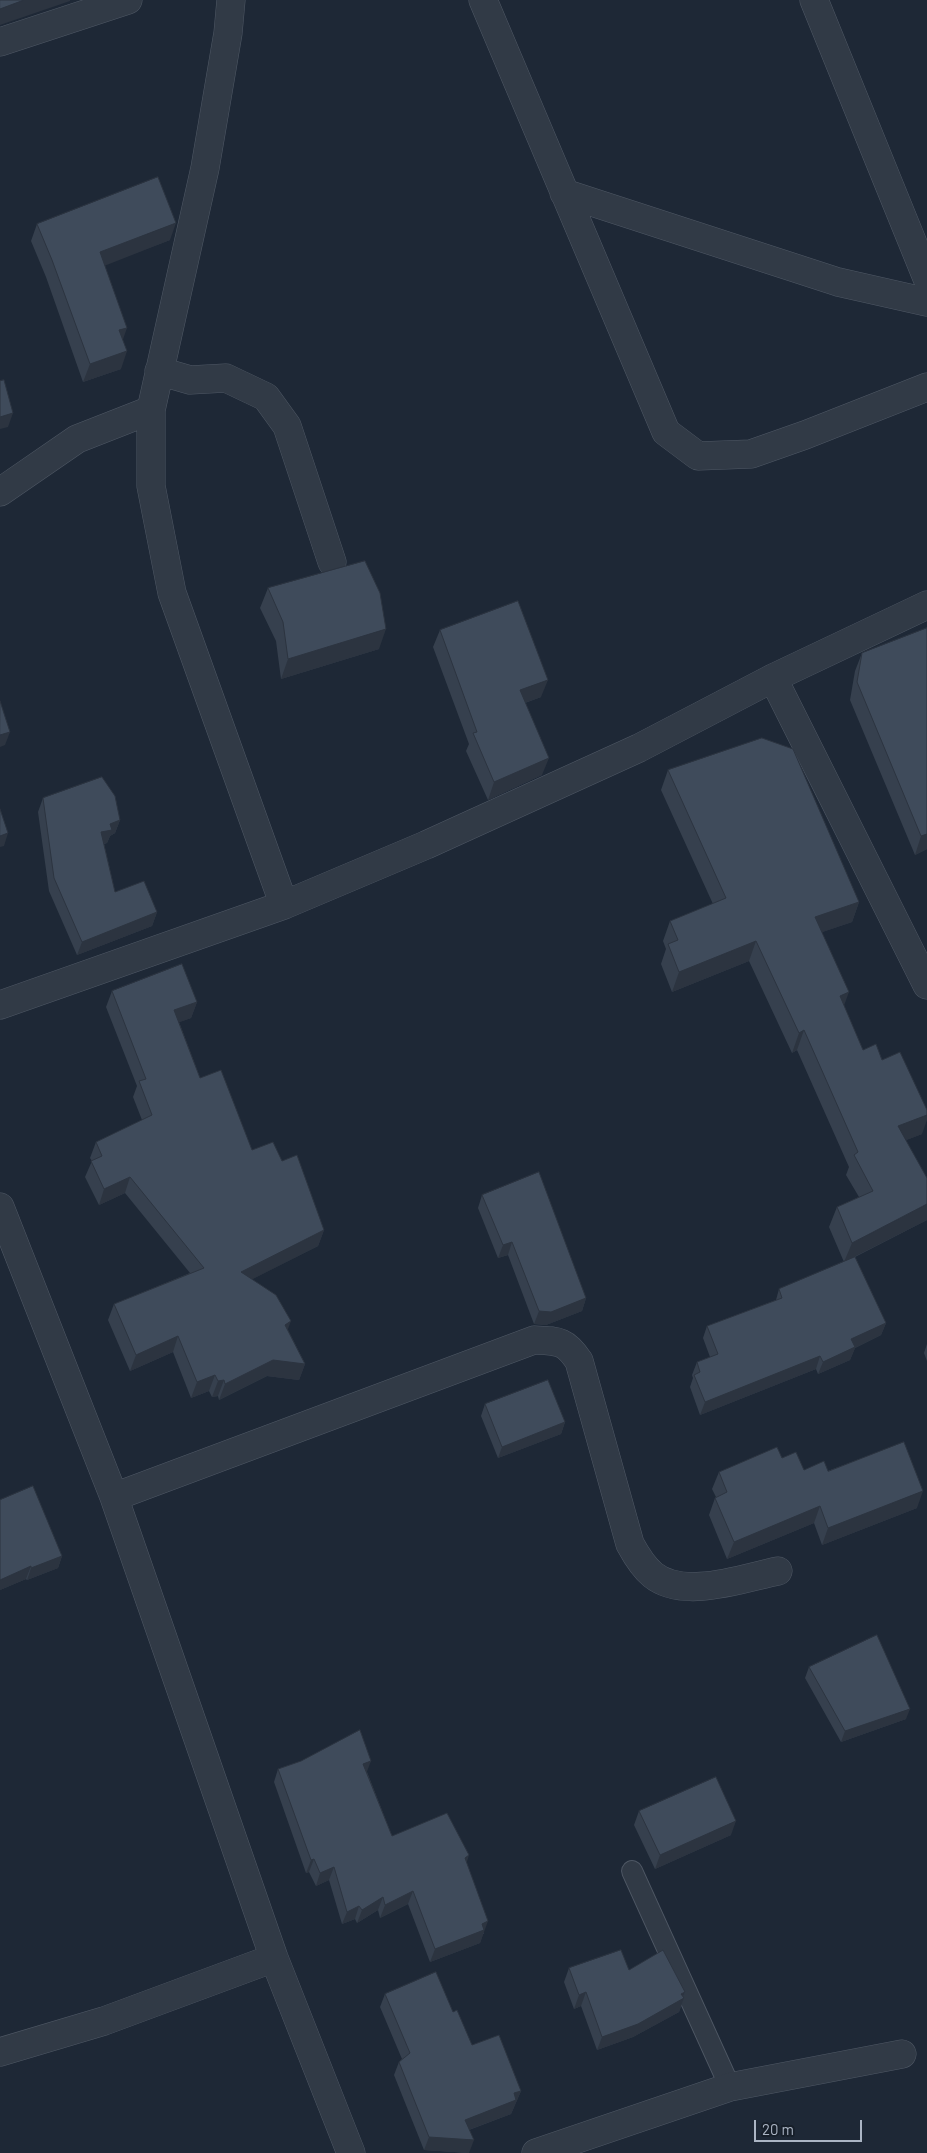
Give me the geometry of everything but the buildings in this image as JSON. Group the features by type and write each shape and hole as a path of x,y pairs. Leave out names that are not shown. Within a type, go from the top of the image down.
{"street":[{"path":"0,42 128,0"},
{"path":"231,0 228,33 205,168 151,410 151,486 172,593 284,905"},
{"path":"482,0 666,432 698,456 751,454 806,435 927,387"},
{"path":"814,0 927,278"},
{"path":"564,193 838,282 927,302"},
{"path":"159,372 190,380 226,378 266,396 288,426 332,562"},
{"path":"0,492 77,440 151,410"},
{"path":"0,1005 284,905 426,845 630,752 773,678 927,605"},
{"path":"773,678 927,985"},
{"path":"0,1207 114,1497 274,1958 351,2153"},
{"path":"114,1497 534,1340 552,1341 569,1347 579,1361 630,1544 638,1558 654,1576 676,1586 696,1588 778,1571"},
{"path":"0,2052 104,2021 274,1958"},
{"path":"536,2153 730,2087 902,2054"}],"lane":[{"path":"632,1871 730,2087"}]}
